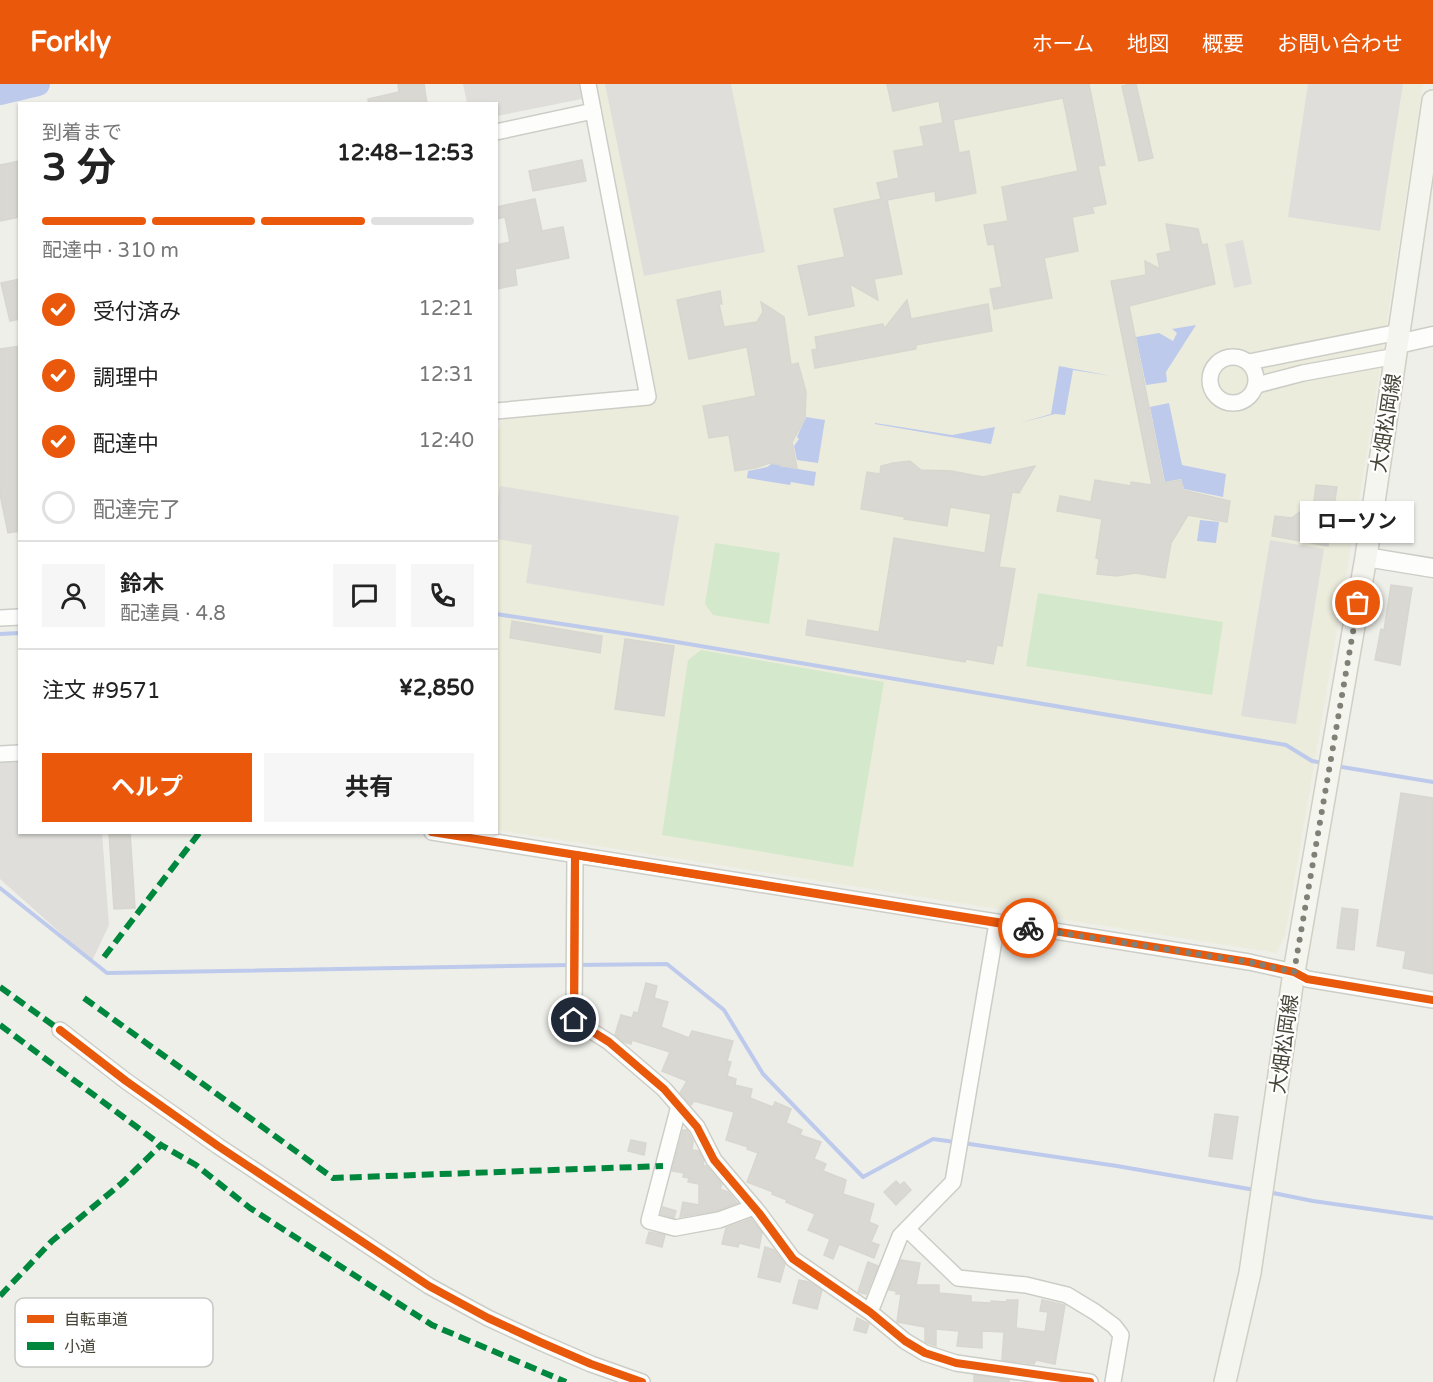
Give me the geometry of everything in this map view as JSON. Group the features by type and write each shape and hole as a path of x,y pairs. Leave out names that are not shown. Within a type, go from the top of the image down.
{"main road":[{"name":"大畑松岡線","path":"1225,1382 1250,1273 1294,972 1366,557 1433,101"}],"street":[{"path":"498,411 648,397 588,84"},
{"path":"498,132 593,111"},
{"path":"1257,385 1304,374 1398,344 1433,336"},
{"path":"1249,362 1398,344"},
{"path":"1238,357 1249,362 1254,369 1257,385 1254,393 1248,399 1231,404 1221,400 1212,392 1210,375 1218,362 1226,358 1238,357"},
{"path":"1366,557 1433,568"},
{"path":"0,618 18,617"},
{"path":"0,754 18,753"},
{"path":"444,834 1249,962 1294,972 1307,979 1433,1000"},
{"path":"575,855 574,1020 609,1041 664,1089 697,1127 714,1160 754,1207 793,1259 870,1312 905,1341 925,1353 956,1363 1090,1382"},
{"path":"870,1312 900,1236 952,1182 997,923"},
{"path":"60,1030 126,1081 209,1140 429,1286 540,1342 591,1364 642,1382"},
{"path":"679,1106 649,1221 675,1228 719,1220 754,1207"},
{"path":"907,1229 958,1278 1026,1285 1067,1295 1114,1326 1121,1335 1113,1382"}],"shaded area":[{"path":"463,84 579,84 582,99 498,116 498,102 467,102"},
{"path":"594,84 1423,84 1368,446 1285,936 1276,953 498,830 498,430 505,415 656,400"},
{"path":"605,84 731,84 765,252 644,276"},
{"path":"1308,84 1403,84 1380,231 1288,217"},
{"path":"1243,240 1252,284 1234,288 1225,244"},
{"path":"500,486 679,516 664,606 526,583 532,545 498,539"},
{"path":"1270,540 1324,549 1296,724 1241,716"},
{"path":"18,760 18,834 102,834 109,925 92,961 0,879 0,761"}],"green space":[{"path":"715,543 780,553 769,624 713,615 705,604"},
{"path":"1038,593 1223,622 1212,695 1026,666"},
{"path":"701,650 884,682 853,867 662,835 688,660"}],"water":[{"path":"1196,325 1166,372 1167,382 1146,385 1136,337 1159,333 1173,341 1177,333 1172,329"},
{"path":"1059,366 1111,376 1073,370 1065,415 1055,414 1019,423 1051,414"},
{"path":"1169,403 1182,465 1226,474 1223,497 1184,489 1181,479 1165,482 1150,407"},
{"path":"806,417 825,420 818,463 797,460 794,446 799,439 797,437"},
{"path":"875,423 952,435 995,427 991,444"},
{"path":"782,457 780,466 816,472 814,486 791,482 790,485 747,478 748,471 767,467"},
{"path":"1200,520 1219,522 1216,543 1197,541"}],"building":[{"path":"398,84 424,84 427,102 369,102 368,99 399,92"},
{"path":"887,84 1089,84 1105,165 1098,166 1106,204 1092,207 1094,213 1072,217 1078,251 1044,258 1052,298 994,309 990,289 1002,287 994,244 988,245 984,225 1008,221 1002,187 1078,171 1063,98 953,120 959,153 969,151 976,193 936,201 935,191 887,200 902,274 874,279 878,300 850,284 854,306 809,315 798,266 845,257 834,209 881,199 877,183 899,178 894,151 924,146 920,127 943,123 939,101 893,111"},
{"path":"1136,84 1153,158 1139,161 1122,86"},
{"path":"582,160 586,181 533,191 529,171"},
{"path":"18,161 18,217 0,221 0,165"},
{"path":"535,199 542,231 563,227 569,258 515,269 517,285 498,289 498,245 510,242 505,217 498,219 498,207"},
{"path":"1166,224 1198,229 1202,245 1207,244 1215,284 1129,306 1164,483 1181,480 1183,490 1230,501 1227,522 1188,515 1171,543 1165,578 1135,573 1117,576 1097,574 1099,559 1096,558 1102,519 1057,511 1060,496 1091,502 1095,480 1131,486 1131,482 1152,485 1111,281 1146,275 1145,261 1160,269 1157,254 1171,251"},
{"path":"18,279 18,319 10,321 1,283"},
{"path":"720,291 722,304 719,304 724,327 757,322 763,312 761,302 784,317 791,365 798,363 806,392 805,419 792,442 797,468 770,463 735,471 729,435 709,438 703,406 756,396 747,347 689,359 677,300"},
{"path":"907,300 911,319 988,304 992,331 916,345 916,349 815,368 812,350 817,349 815,337 883,324 884,329"},
{"path":"18,346 18,531 8,533 0,494 0,349"},
{"path":"910,461 921,470 951,471 983,477 1035,466 1019,493 1012,492 999,567 1015,569 1002,646 997,645 993,664 966,659 965,662 806,635 808,620 879,632 894,538 985,553 991,514 950,507 947,526 861,509 867,472 880,474 881,466"},
{"path":"1316,485 1337,487 1328,546 1272,536 1275,516 1292,518 1314,501"},
{"path":"1391,585 1412,588 1400,665 1375,660 1381,629 1384,630"},
{"path":"512,621 602,636 600,653 510,638"},
{"path":"625,639 674,646 664,716 615,709"},
{"path":"1401,793 1433,798 1433,974 1403,968 1406,951 1377,946"},
{"path":"109,834 130,834 135,908 114,909"},
{"path":"1342,908 1358,910 1354,950 1337,948"},
{"path":"646,983 657,986 654,998 668,1002 661,1027 689,1038 692,1031 733,1041 727,1061 731,1062 727,1076 736,1079 735,1085 752,1089 750,1098 773,1107 775,1102 791,1109 786,1123 802,1130 800,1135 821,1142 814,1159 826,1164 823,1171 846,1180 843,1194 874,1204 869,1222 878,1226 871,1242 879,1245 874,1258 839,1244 833,1259 824,1255 830,1239 808,1230 815,1214 786,1202 787,1200 772,1194 773,1192 747,1182 758,1153 726,1140 734,1112 694,1101 691,1105 680,1093 687,1081 662,1071 670,1052 632,1040 631,1044 624,1042 615,1035 621,1015 632,1018 634,1012 638,1013"},
{"path":"1215,1114 1238,1117 1232,1159 1209,1156"},
{"path":"683,1130 687,1130 693,1141 692,1150 699,1151 704,1161 703,1165 722,1184 720,1189 728,1192 737,1203 716,1211 680,1217 683,1202 699,1205 699,1184 688,1182 689,1178 683,1177 684,1173 672,1171"},
{"path":"631,1140 646,1143 644,1155 628,1151"},
{"path":"896,1181 900,1185 904,1182 911,1190 896,1205 884,1192"},
{"path":"663,1207 676,1211 674,1218 661,1214"},
{"path":"751,1219 762,1233 759,1248 739,1243 738,1247 722,1244 726,1228"},
{"path":"649,1232 665,1235 662,1247 646,1243"},
{"path":"765,1247 774,1250 785,1264 780,1282 758,1277"},
{"path":"901,1260 920,1263 916,1285 939,1285 939,1293 971,1296 971,1302 991,1303 991,1301 1018,1300 1016,1328 1045,1332 1048,1312 1040,1311 1042,1300 1065,1305 1055,1364 1036,1360 1034,1364 1002,1360 1004,1332 982,1331 982,1348 957,1346 959,1331 936,1329 936,1346 925,1342 925,1327 897,1322 901,1294 889,1290"},
{"path":"868,1262 878,1266 866,1294 858,1292"},
{"path":"799,1280 809,1282 822,1290 817,1309 793,1303"},
{"path":"857,1318 869,1324 866,1333 854,1330"},
{"path":"974,1375 1009,1380 1009,1382 974,1382"}],"waterway":[{"path":"0,93 38,84"},
{"path":"498,614 641,636 1286,745 1312,761 1323,763"},
{"path":"0,634 18,633"},
{"path":"1336,766 1433,782"},
{"path":"0,888 107,973 570,965"},
{"path":"577,965 667,964 724,1010 763,1074 863,1177 933,1139 955,1142"},
{"path":"963,1143 1255,1190"},
{"path":"1268,1192 1313,1201 1433,1218"}],"marked path":[{"path":"104,957 198,834"},
{"path":"0,987 60,1030"},
{"path":"84,998 333,1178 663,1166"},
{"path":"0,1025 161,1145"},
{"path":"0,1296 52,1241 122,1183 161,1145 196,1165 250,1208 432,1325 566,1382"}],"cycle path":[{"path":"445,834 1249,962 1294,972 1307,979 1433,1000"},
{"path":"575,855 574,1020 609,1042 664,1089 697,1127 714,1160 759,1213 793,1259 870,1312 905,1341 925,1353 956,1363 1090,1382"},
{"path":"60,1030 126,1081 218,1146 429,1286 488,1318 540,1342 591,1364 642,1382"}],"way so far":[{"path":"1028,928 1249,962 1294,972 1358,603"}],"place":[{"name":"ローソン","path":"1358,603"}],"route":[{"path":"574,1020 575,855 1028,928"}]}
